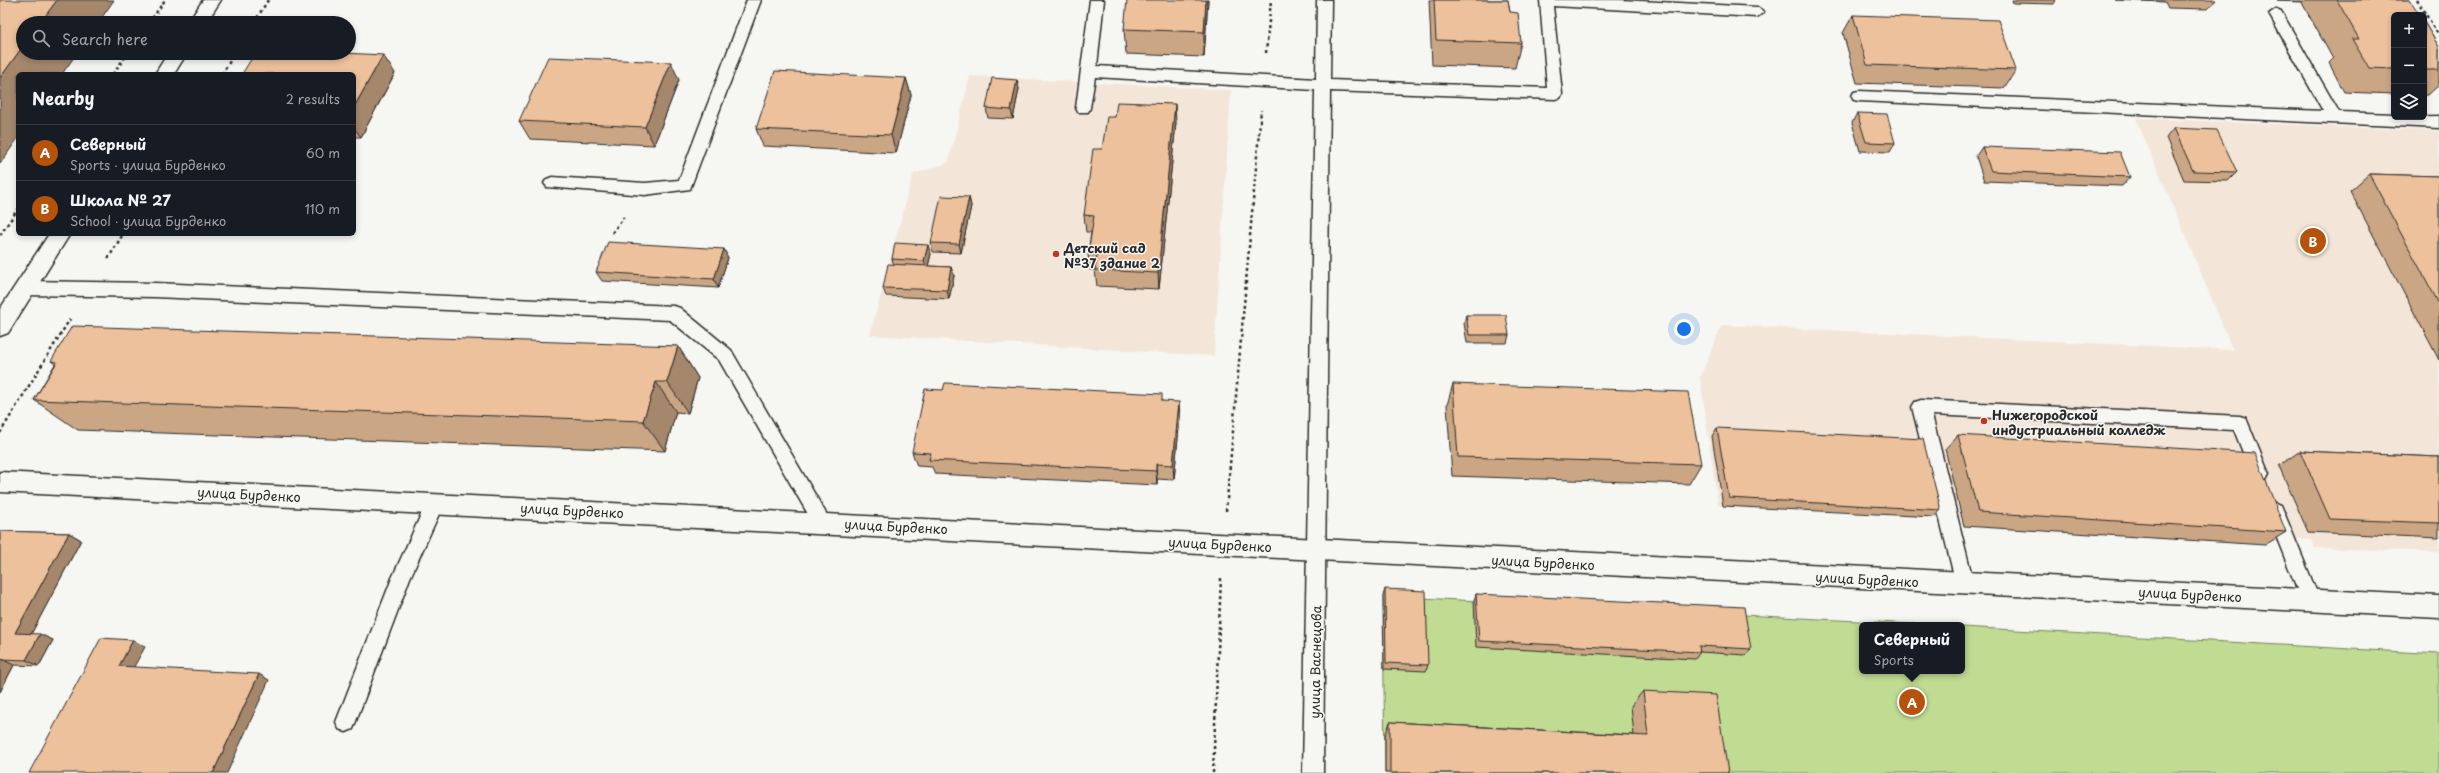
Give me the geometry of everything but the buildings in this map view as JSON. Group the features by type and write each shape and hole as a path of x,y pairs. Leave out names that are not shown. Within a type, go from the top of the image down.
{"street":[{"path":"202,16 212,0"},
{"path":"165,72 173,60"},
{"path":"0,327 59,236"},
{"name":"улица Бурденко","path":"0,482 822,522 1317,550 2439,607"}],"lane":[{"path":"552,183 644,189 686,184 754,0"},
{"path":"1083,108 1090,71 1097,0"},
{"name":"улица Васнецова","path":"1313,773 1324,0"},
{"path":"1090,71 1263,80 1322,85 1555,94 1546,1 1757,12"},
{"path":"2276,14 2334,117"},
{"path":"1859,96 2439,122"},
{"path":"25,288 163,290 674,313 725,355 822,522"},
{"path":"1965,584 1922,407 2240,423 2311,600"},
{"path":"346,722 400,578 434,503"}],"path":[{"path":"154,16 165,0"},
{"path":"258,16 268,0"},
{"path":"1212,773 1223,544 1271,0"},
{"path":"2417,0 2439,36"},
{"path":"114,72 123,60"},
{"path":"223,72 231,60"},
{"path":"0,235 16,212"},
{"path":"0,433 122,236"}],"shaded area":[{"name":"Детский сад №37 здание 2","path":"970,76 1231,90 1214,356 870,335 913,174 948,163"},
{"path":"2136,118 2439,131 2439,552 2315,548 2312,540 2262,537 2265,545 1964,526 1961,518 1718,505 1700,377 1722,325 2233,350"}],"green space":[{"path":"1383,596 1876,622 1859,622 1859,674 1965,674 1965,627 2439,654 2439,773 1385,773"}],"place":[{"name":"Школа № 27","path":"2313,241"},
{"name":"Детский сад №37 здание 2","path":"1056,254"},
{"name":"Нижегородской индустриальный колледж","path":"1984,421"},
{"name":"Северный","path":"1912,702"}]}
